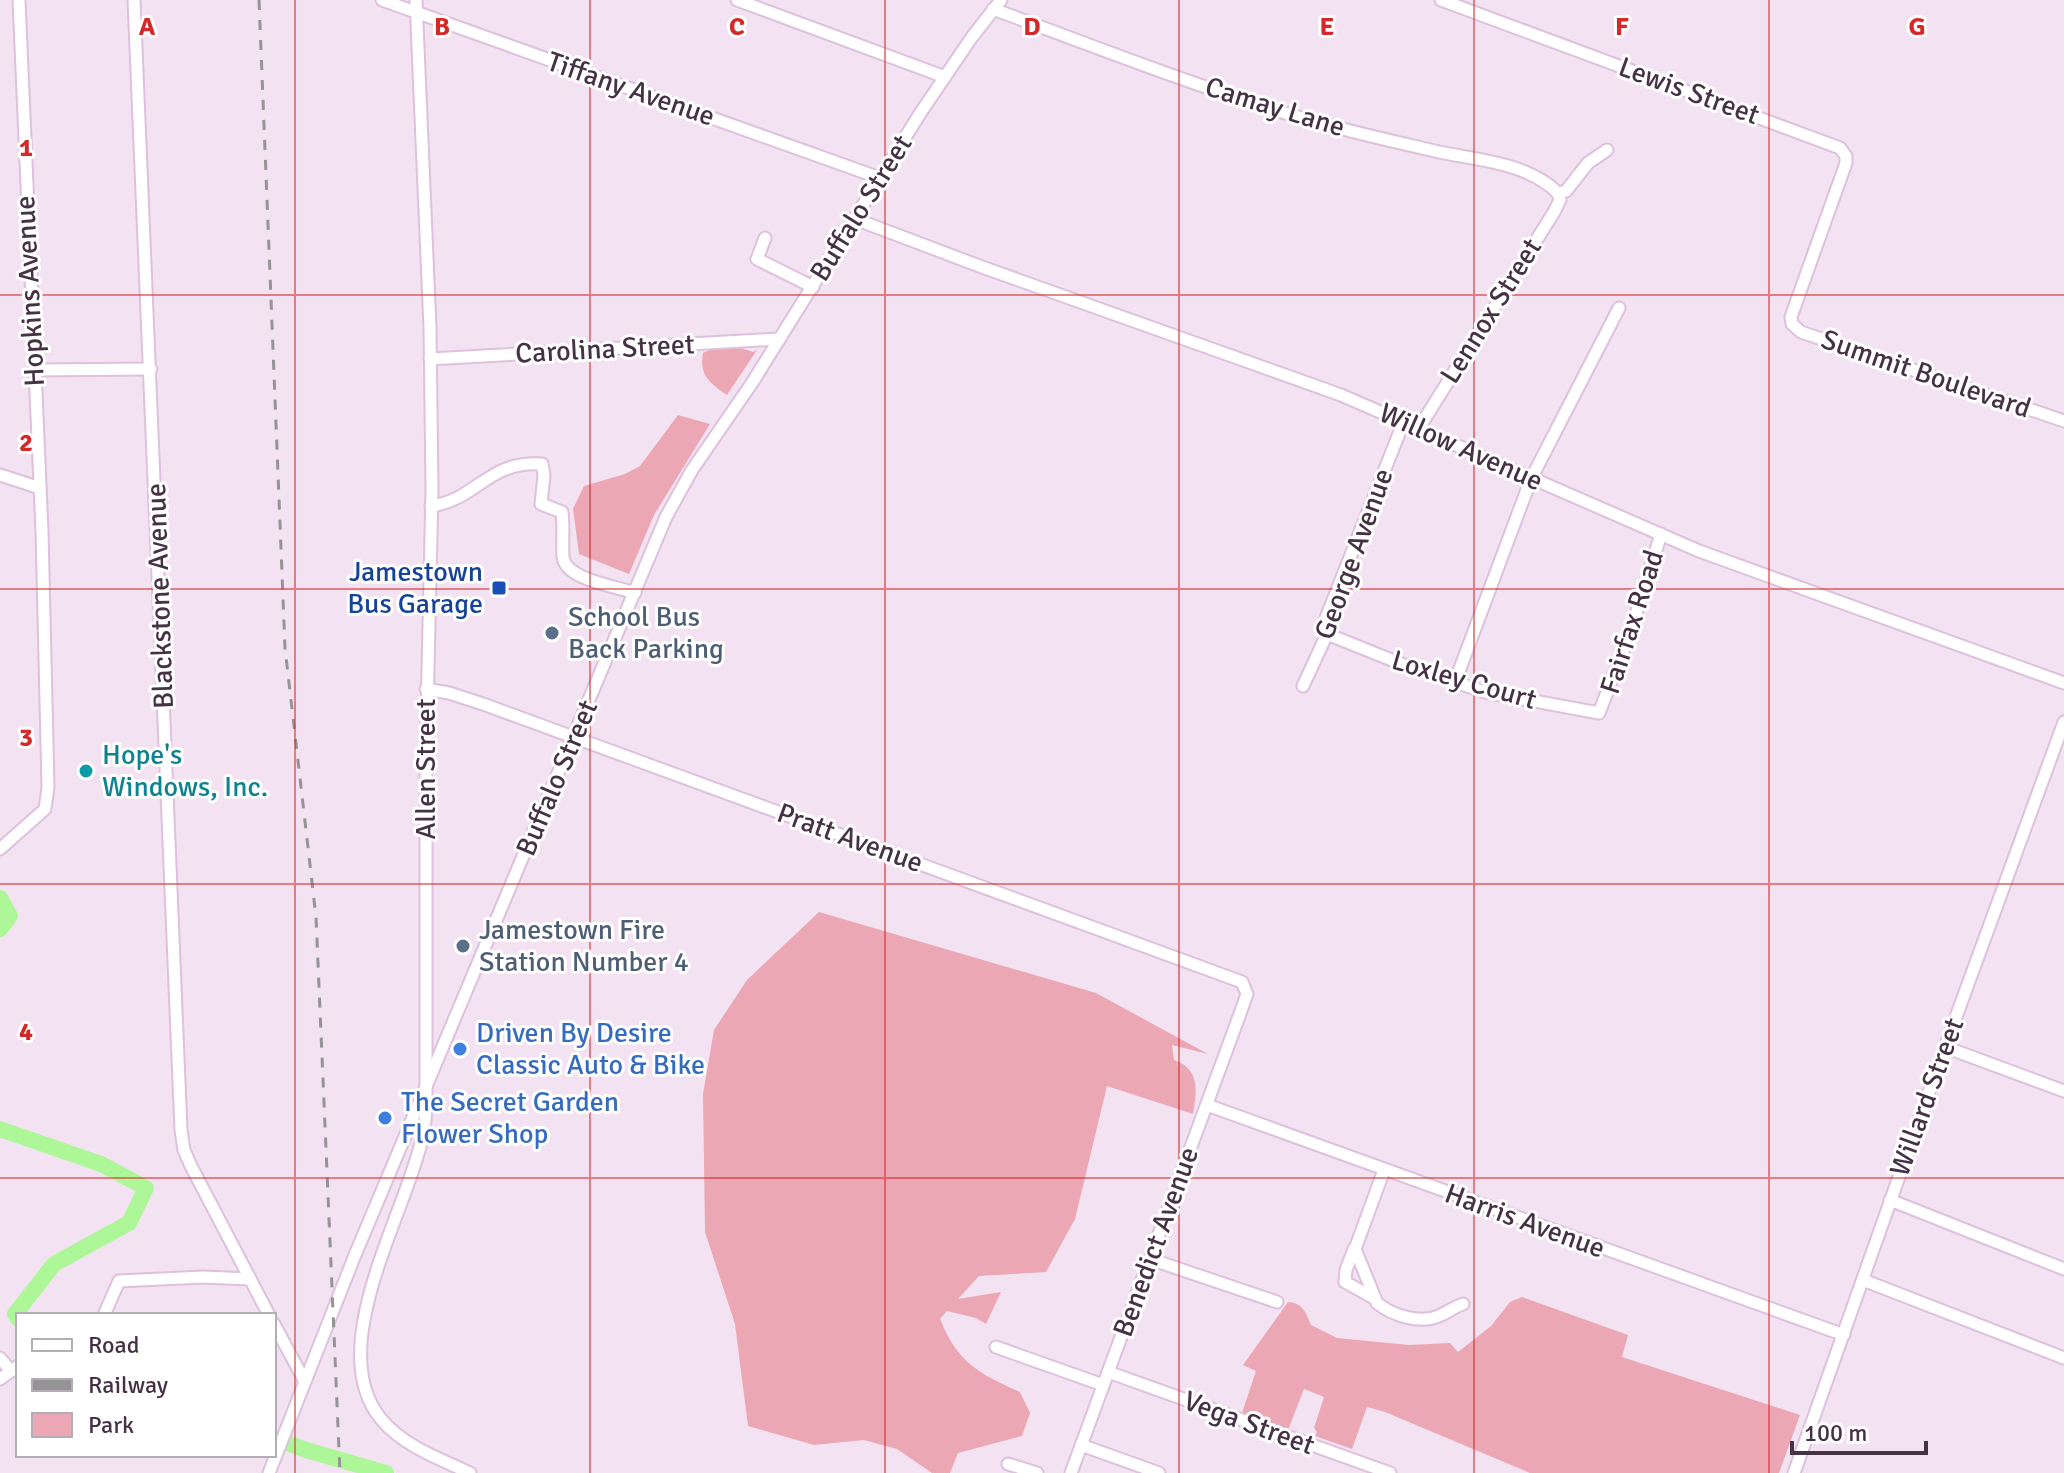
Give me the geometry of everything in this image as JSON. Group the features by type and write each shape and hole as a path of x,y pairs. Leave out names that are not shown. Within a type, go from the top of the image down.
{"street":[{"name":"Hopkins Avenue","path":"0,849 45,809 48,801 40,488 19,0"},
{"name":"Blackstone Avenue","path":"134,0 181,1130 184,1150 191,1166 268,1313"},
{"name":"Tiffany Avenue","path":"382,0 416,6 880,178"},
{"path":"737,0 945,77"},
{"name":"Lewis Street","path":"1441,0 1829,143 1844,153 1846,163 1791,322"},
{"name":"Buffalo Street","path":"276,1453 402,1142 666,517 684,484 945,77 997,4"},
{"name":"Camay Lane","path":"997,4 1289,115 1508,167 1528,173 1558,193"},
{"name":"Allen Street","path":"416,6 430,359 426,1086 419,1147 365,1313 359,1354 360,1373 370,1403 381,1420 417,1447 470,1473"},
{"path":"1558,193 1566,191 1588,163 1607,150"},
{"name":"Lennox Street","path":"1419,428 1554,212 1560,200 1558,193"},
{"name":"Willow Avenue","path":"855,219 1341,395 1661,534 2064,683"},
{"path":"765,238 757,259 813,287"},
{"path":"1455,682 1531,479 1619,308"},
{"name":"Summit Boulevard","path":"1791,322 1801,332 2064,421"},
{"name":"Carolina Street","path":"430,359 779,339"},
{"path":"34,370 151,369"},
{"name":"George Avenue","path":"1303,686 1327,634 1324,623 1404,421"},
{"path":"431,506 457,499 497,471 516,465 542,464 541,504 562,512 566,565 583,578 635,593"},
{"path":"0,475 40,488"},
{"name":"Fairfax Road","path":"1603,709 1661,534"},
{"name":"Loxley Court","path":"1327,634 1485,692 1591,713 1599,713 1603,709"},
{"name":"Pratt Avenue","path":"426,689 449,693 574,737 1228,975 1242,982 1246,988 1241,1011"},
{"name":"Willard Street","path":"1795,1473 1890,1200 2064,722"},
{"name":"Benedict Avenue","path":"1071,1473 1241,1011"},
{"path":"1945,1047 2064,1091"},
{"name":"Harris Avenue","path":"1207,1105 1844,1335"},
{"path":"402,1142 410,1139 419,1147"},
{"path":"1384,1170 1346,1270 1345,1282 1374,1298 1382,1307 1414,1319 1438,1317 1463,1304"},
{"path":"1890,1200 2064,1269"},
{"path":"1355,1249 1374,1298"},
{"path":"1150,1259 1277,1302"},
{"path":"105,1313 119,1281 203,1277 250,1279"},
{"path":"1863,1280 2064,1358"},
{"path":"276,1328 304,1380"},
{"path":"996,1347 1103,1385"},
{"path":"0,1358 14,1369 0,1379"},
{"name":"Vega Street","path":"1108,1372 1390,1473"},
{"path":"1081,1445 1159,1473"},
{"path":"1008,1464 1037,1473"}],"green space":[{"path":"716,347 757,350 727,395 704,373 703,353"},
{"path":"678,415 710,424 654,515 629,574 579,554 573,509 584,486 625,474 640,466"},
{"path":"819,912 1096,993 1208,1054 1172,1045 1174,1060 1188,1069 1195,1081 1193,1114 1107,1086 1075,1219 1046,1272 979,1276 958,1299 1001,1292 986,1324 976,1318 947,1311 940,1319 962,1356 992,1379 1020,1392 1030,1413 1022,1436 958,1453 950,1473 932,1473 897,1449 864,1440 814,1445 748,1426 735,1324 705,1232 703,1094 714,1030 747,980"},
{"path":"1522,1297 1628,1335 1622,1357 1800,1415 1779,1473 1530,1473 1367,1407 1352,1449 1315,1436 1317,1432 1314,1428 1324,1397 1304,1389 1288,1430 1242,1413 1256,1371 1243,1365 1288,1302 1301,1307 1311,1325 1337,1338 1409,1345 1450,1343 1458,1352 1491,1326 1510,1302"}],"waterway":[{"path":"0,898 10,916 0,929"},
{"path":"0,1129 101,1164 146,1188 129,1223 54,1264 16,1316"},
{"path":"276,1439 386,1473"}],"railway":[{"path":"259,0 285,648 316,917 340,1473"}],"place":[{"name":"Jamestown Bus Garage","path":"499,588"},
{"name":"School Bus Back Parking","path":"552,633"},
{"name":"Hope's Windows, Inc.","path":"86,771"},
{"name":"Jamestown Fire Station Number 4","path":"463,946"},
{"name":"Driven By Desire Classic Auto & Bike","path":"460,1049"},
{"name":"The Secret Garden Flower Shop","path":"385,1118"}]}
